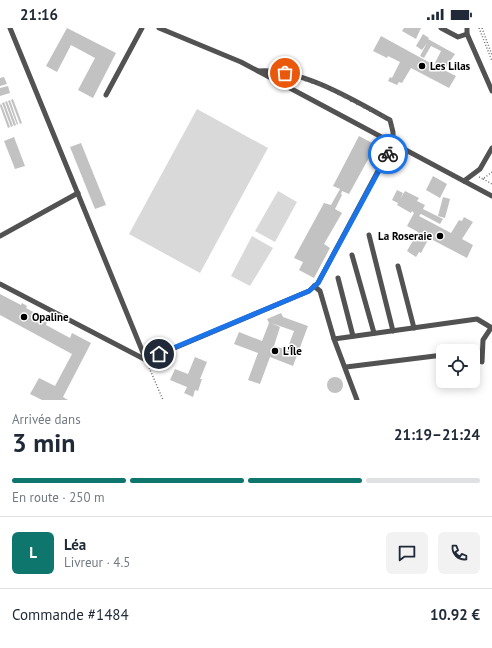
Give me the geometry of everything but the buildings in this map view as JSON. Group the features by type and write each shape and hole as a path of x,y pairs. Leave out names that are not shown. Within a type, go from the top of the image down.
{"lane":[{"path":"10,28 146,360"},
{"path":"106,95 142,28"},
{"path":"159,28 258,70 492,196"},
{"path":"442,28 458,37 467,34"},
{"path":"467,28 467,34 492,91"},
{"path":"146,360 309,291 322,277 393,143 393,132 390,120 323,85 272,69 258,70"},
{"path":"464,181 480,168 492,148"},
{"path":"0,236 78,193"},
{"path":"369,235 393,331"},
{"path":"352,255 374,333"},
{"path":"398,266 414,328"},
{"path":"338,278 353,336"},
{"path":"0,284 146,360"},
{"path":"314,286 320,291 334,339 346,367 357,400"},
{"path":"334,339 477,319 491,328 483,340 481,351 482,362"},
{"path":"346,367 436,356"}],"path":[{"path":"480,28 492,61"},
{"path":"484,179 492,172"},
{"path":"480,177 492,184"},
{"path":"146,360 163,400"}],"shaded area":[{"path":"197,109 268,148 200,273 129,234"},
{"path":"278,191 297,202 275,242 255,231"},
{"path":"252,236 273,248 250,286 231,276"}],"way so far":[{"path":"285,73 323,85 390,120 393,132 393,143 388,154"}],"place":[{"name":"Les Lilas","path":"422,66"},
{"name":"La Roseraie","path":"440,236"},
{"name":"Opaline","path":"24,317"},
{"name":"L'Île","path":"275,351"}],"route":[{"path":"159,354 309,291 318,283 388,154"}]}
